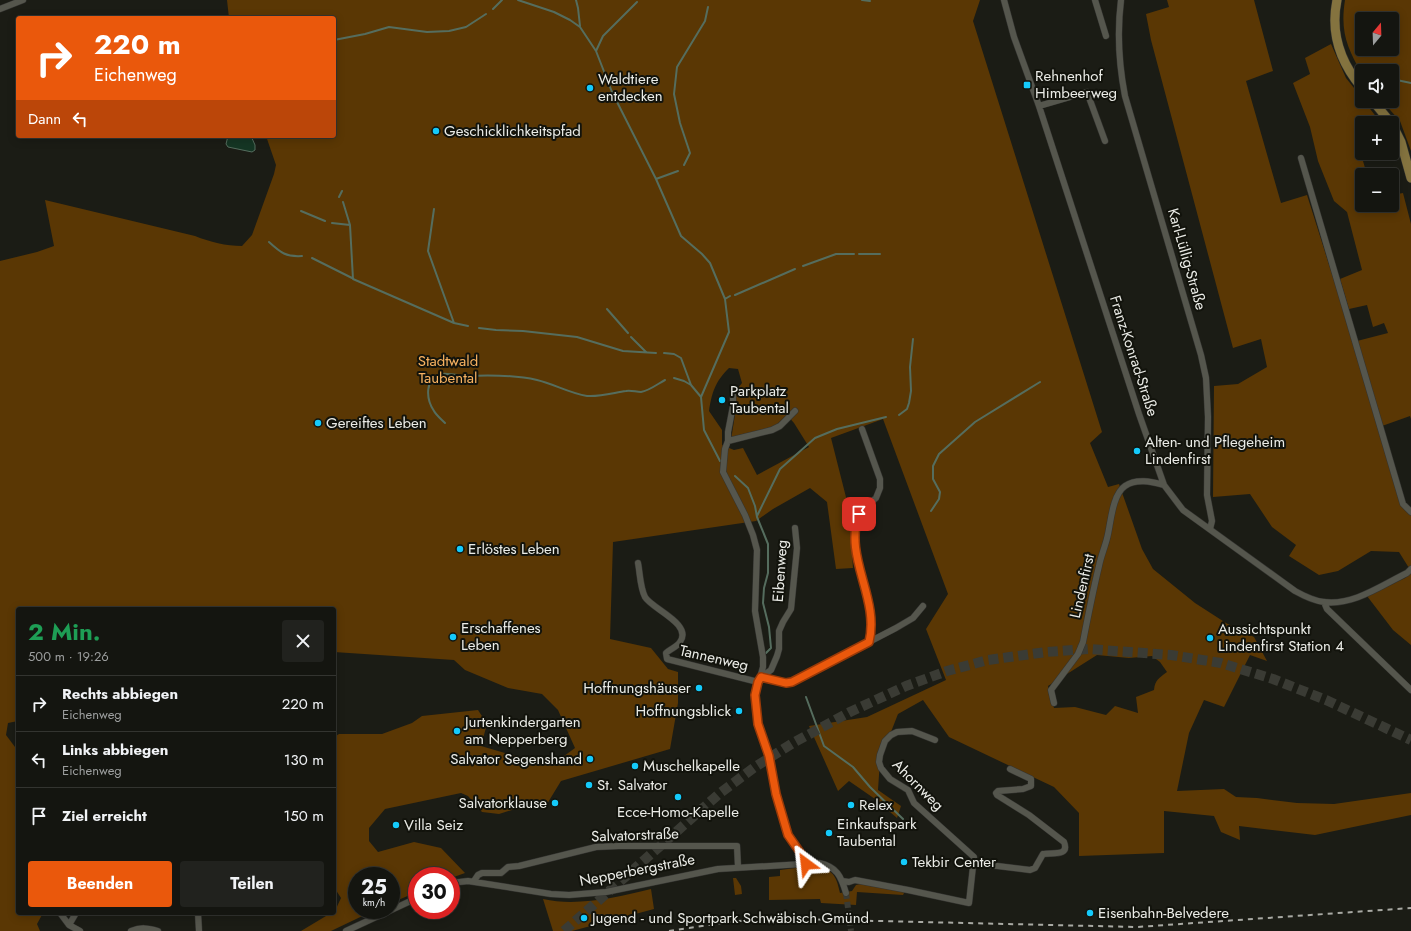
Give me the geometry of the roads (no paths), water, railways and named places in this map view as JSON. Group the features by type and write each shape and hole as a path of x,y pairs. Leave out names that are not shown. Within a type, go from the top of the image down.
{"main road":[{"path":"1337,0 1334,25 1337,43 1346,65 1355,80"},
{"path":"1379,108 1385,116"},
{"path":"1399,137 1402,142 1411,178"}],"street":[{"path":"0,9 23,0"},
{"name":"Franz-Konrad-Straße","path":"1004,0 1014,37 1039,106 1139,414 1164,485 1184,510 1295,591 1310,599 1324,602 1340,602 1362,596 1411,569"},
{"path":"1095,0 1106,36"},
{"name":"Karl-Lüllig-Straße","path":"1121,0 1119,14 1120,70 1125,96 1199,348 1206,378 1208,417 1207,495 1212,521 1210,529"},
{"path":"1039,106 1087,92 1105,141"},
{"path":"1301,158 1402,504 1411,512"},
{"path":"733,393 733,406 728,432 728,441 725,449 723,472 745,515 756,543 757,557 755,611 763,657 760,679 755,695 758,724 769,756 776,794 788,835 804,858 806,864"},
{"path":"728,441 772,430 780,426 795,411"},
{"path":"862,430 880,479 880,488 876,498 859,514 856,523 855,535 857,559 868,597 871,632 869,642"},
{"name":"Lindenfirst","path":"1054,702 1051,690 1081,648 1099,565 1109,533 1112,511 1119,491 1128,484 1138,482 1150,481 1164,485"},
{"name":"Eibenweg","path":"760,679 771,670 778,656 779,631 791,609 798,548 795,528"},
{"name":"Tannenweg","path":"638,563 643,591 646,597 650,603 676,621 682,634 682,639 679,644 666,653 667,659 760,679"},
{"path":"1324,602 1327,610 1411,690"},
{"path":"760,679 786,683 792,682 896,628 913,618 923,606"},
{"name":"Ahornweg","path":"935,740 912,731 897,732 891,735 886,741 880,755 879,762 881,768 890,779 908,790 914,803 974,857 973,863"},
{"path":"842,882 855,880 969,903 973,863 1030,870 1035,868 1045,854 1060,853 1066,846 1064,842 1029,815 997,795 996,793 998,791 1023,789 1031,786 1031,779 1010,770"},
{"name":"Salvatorstraße","path":"474,881 478,875 482,873 501,873 508,867 519,866 596,847 737,846 738,867"},
{"name":"Nepperbergstraße","path":"460,882 474,881 551,894 575,895 606,892 703,871 738,867 819,863 828,865 836,870 846,893"},
{"path":"346,931 408,902"},
{"path":"62,915 69,925 80,931"},
{"path":"69,925 75,915"},
{"path":"198,915 199,931"},
{"path":"131,931 148,928 158,931"}],"waterway":[{"path":"493,9 502,0"},
{"path":"518,0 554,12 580,27 596,51 612,92 656,179 681,236 710,263 725,299 729,332 701,397 704,430 720,461"},
{"path":"576,0 580,26"},
{"path":"862,0 870,1"},
{"path":"596,51 603,36 637,2"},
{"path":"684,165 690,153 680,123 674,94 677,67 705,21 708,7"},
{"path":"336,40 365,34 389,27 427,32 449,31 466,27 486,14"},
{"path":"1399,80 1411,83"},
{"path":"656,179 678,171"},
{"path":"339,197 342,191"},
{"path":"343,202 350,225 353,279 454,323 468,326"},
{"path":"434,209 428,251 454,323"},
{"path":"301,211 325,221"},
{"path":"332,223 350,225"},
{"path":"269,242 284,254 302,256"},
{"path":"803,266 836,254 854,254"},
{"path":"859,254 880,254"},
{"path":"312,258 352,278"},
{"path":"735,295 795,269"},
{"path":"725,299 730,296"},
{"path":"607,309 628,333"},
{"path":"479,328 577,337 623,351 656,353"},
{"path":"631,337 646,352"},
{"path":"899,415 907,409 909,403 911,391 910,367 913,339"},
{"path":"664,353 674,354 681,358 691,385 701,397"},
{"path":"445,423 436,414 431,406 428,395 429,384 436,376 442,374 458,375"},
{"path":"467,376 529,378 587,396 628,391 641,392 651,389 665,380"},
{"path":"674,378 691,385"},
{"path":"931,511 939,499 940,492 933,479 933,466 939,454 975,422 1040,382"},
{"path":"757,516 780,469 815,438 837,429 886,417"},
{"path":"735,476 748,488 755,506 757,517 768,544 768,573 764,588 763,603 769,627 771,648 766,653"},
{"path":"806,697 824,746 853,767 870,787 903,819"}],"tunnel":[{"path":"564,931 719,794 755,767 793,743 850,712 906,686 947,671 988,660 1046,652 1088,649 1171,655 1221,663 1273,679 1326,700 1411,740"},
{"path":"846,893 851,931"}],"railway":[{"path":"669,931 736,921 792,919 1137,927 1411,908"}],"place":[{"name":"Rehnenhof Himbeerweg","path":"1027,85"},
{"name":"Waldtiere entdecken","path":"590,88"},
{"name":"Geschicklichkeitspfad","path":"436,131"},
{"name":"Parkplatz Taubental","path":"722,400"},
{"name":"Gereiftes Leben","path":"318,423"},
{"name":"Alten- und Pflegeheim Lindenfirst","path":"1137,451"},
{"name":"Erlöstes Leben","path":"460,549"},
{"name":"Erschaffenes Leben","path":"453,637"},
{"name":"Aussichtspunkt Lindenfirst Station 4","path":"1210,638"},
{"name":"Hoffnungshäuser","path":"699,688"},
{"name":"Hoffnungsblick","path":"739,711"},
{"name":"Jurtenkindergarten am Nepperberg","path":"457,731"},
{"name":"Salvator Segenshand","path":"590,759"},
{"name":"Muschelkapelle","path":"635,766"},
{"name":"St. Salvator","path":"589,785"},
{"name":"Ecce-Homo-Kapelle","path":"678,797"},
{"name":"Salvatorklause","path":"555,803"},
{"name":"Relex","path":"851,805"},
{"name":"Villa Seiz","path":"396,825"},
{"name":"Einkaufspark Taubental","path":"829,833"},
{"name":"Tekbir Center","path":"904,862"},
{"name":"Eisenbahn-Belvedere","path":"1090,913"},
{"name":"Jugend - und Sportpark Schwäbisch Gmünd","path":"584,918"}],"park label":[{"name":"Stadtwald Taubental","path":"448,370"}]}
